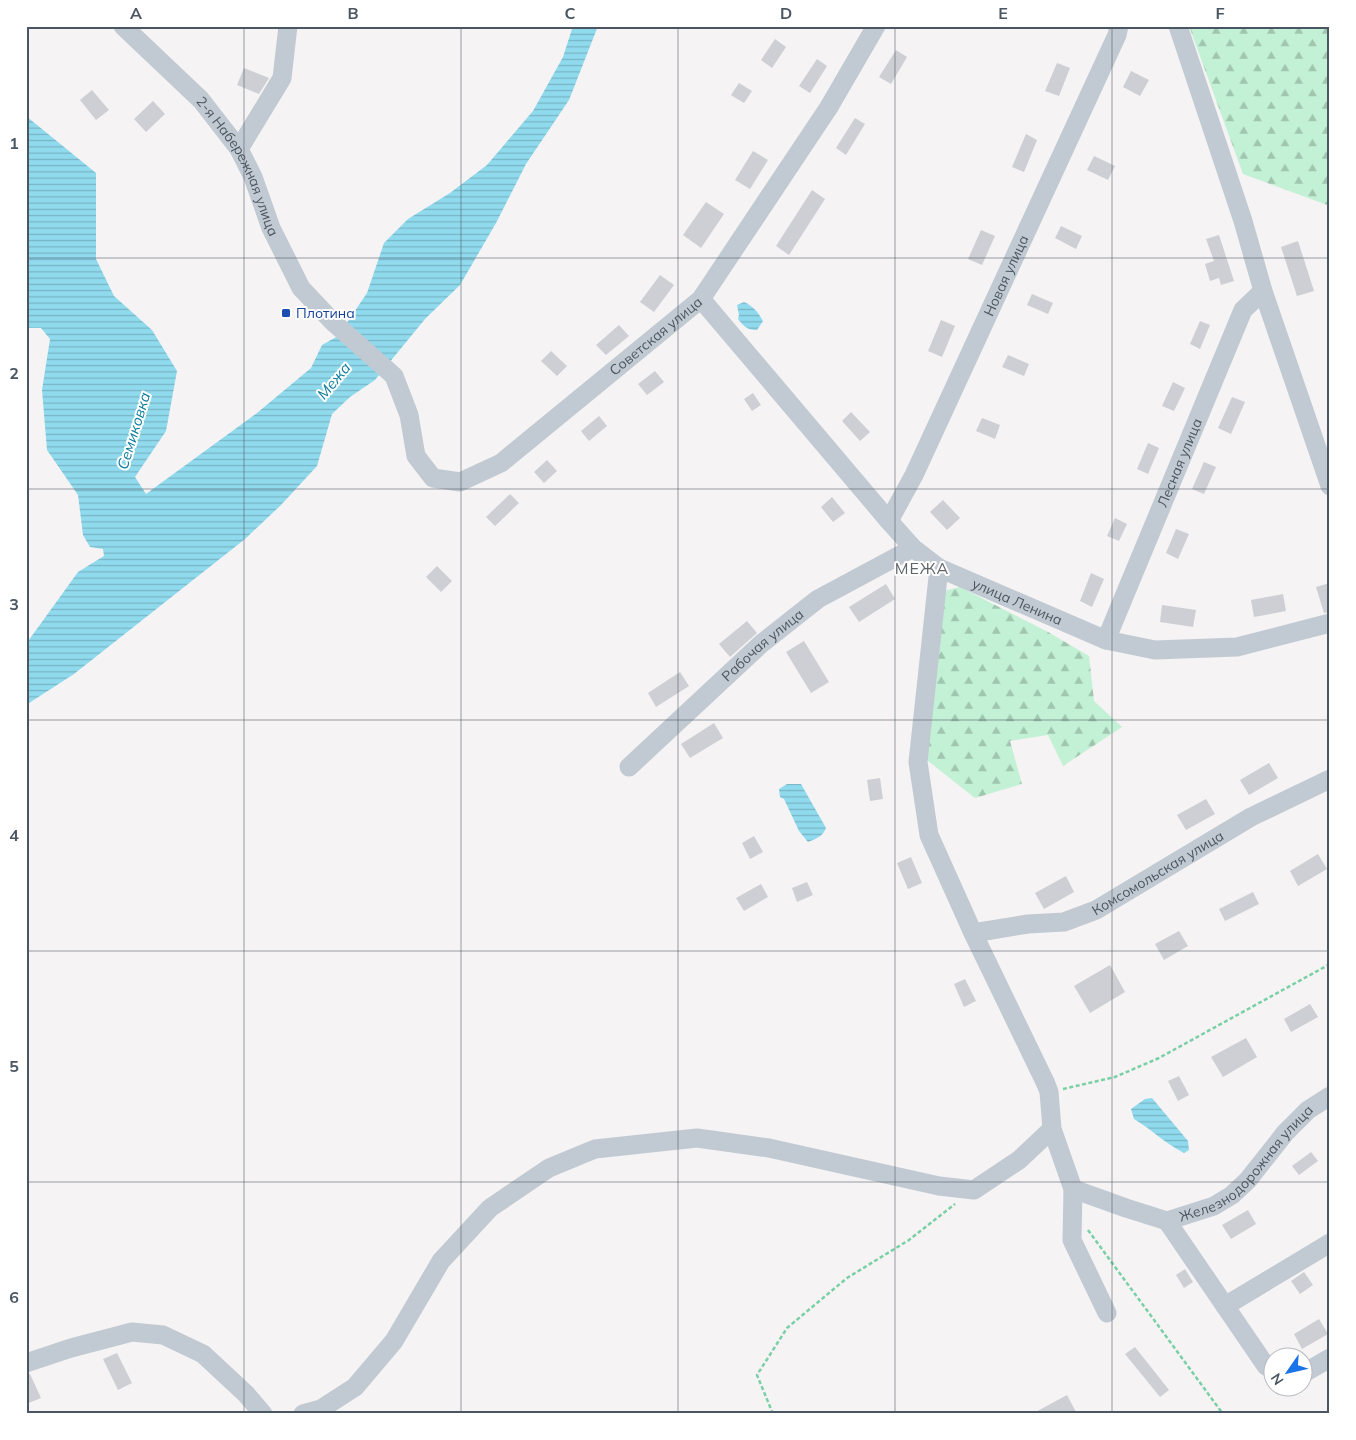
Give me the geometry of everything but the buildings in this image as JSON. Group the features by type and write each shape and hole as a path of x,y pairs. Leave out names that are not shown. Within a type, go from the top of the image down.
{"street":[{"name":"2-я Набережная улица","path":"123,26 202,100 239,149 253,177 271,228 300,288 333,322 394,376"},
{"path":"239,149 282,78 288,26"},
{"name":"Советская улица","path":"394,376 409,415 416,456 433,478 460,482 501,463 701,299 829,107 876,26"},
{"name":"Новая улица","path":"889,521 919,466 1082,114 1117,35 1119,26"},
{"path":"1178,26 1243,221 1263,291 1330,486"},
{"name":"Лесная улица","path":"1106,640 1243,310 1263,291"},
{"name":"улица Ленина","path":"701,299 889,521 913,548 939,568 1106,640 1155,650 1237,647 1330,623"},
{"name":"Рабочая улица","path":"629,767 761,644 818,599 913,548"},
{"path":"939,568 918,762 929,835 973,933 1050,1092 1052,1129 1073,1189 1072,1240 1107,1313"},
{"name":"Комсомольская улица","path":"973,933 1028,924 1064,922 1096,910 1251,817 1330,779"},
{"name":"Железнодорожная улица","path":"1073,1189 1167,1220 1214,1206 1232,1195 1248,1180 1285,1133 1302,1116 1330,1096"},
{"path":"303,1414 321,1408 355,1387 394,1341 441,1261 490,1208 549,1168 595,1149 697,1138 769,1148 940,1186 974,1190 1019,1160 1052,1129"},
{"path":"1167,1220 1264,1363"},
{"path":"1226,1306 1330,1243"},
{"path":"26,1363 71,1348 132,1332 163,1335 202,1354 246,1394 263,1414"},
{"path":"1314,1367 1330,1358"}],"path":[{"path":"1050,1092 1115,1077 1158,1058 1330,964"},
{"path":"773,1414 757,1374 788,1328 847,1278 909,1240 974,1190"},
{"path":"1073,1209 1223,1414"}],"green space":[{"path":"1189,26 1330,26 1330,206 1243,174"},
{"path":"960,587 1048,632 1089,656 1094,701 1122,727 1063,766 1048,735 1010,741 1022,784 975,798 923,757 944,591"}],"water":[{"path":"573,26 598,26 569,100 526,164 496,223 460,285 425,319 375,380 350,397 332,414 317,466 281,505 245,539 74,674 26,705 26,644 78,572 104,556 103,549 90,547 83,535 78,495 47,450 42,390 50,339 41,328 26,328 26,116 96,173 96,259 114,296 152,330 177,371 166,431 135,477 146,494 257,413 311,368 322,345 338,336 367,293 384,243 408,219 450,193 487,165 533,111 563,57"},
{"path":"744,302 755,310 763,321 757,330 746,328 738,319 737,305"},
{"path":"787,784 801,784 826,828 823,833 808,842 799,831 784,799 780,797 779,789"},
{"path":"1152,1098 1188,1141 1189,1150 1184,1153 1134,1119 1131,1109 1145,1099"}],"place":[{"name":"Плотина","path":"286,313"}],"district":[{"name":"МЕЖА","path":"922,568"}],"water label":[{"name":"Межа","path":"334,381"},
{"name":"Семиковка","path":"134,431"}]}
